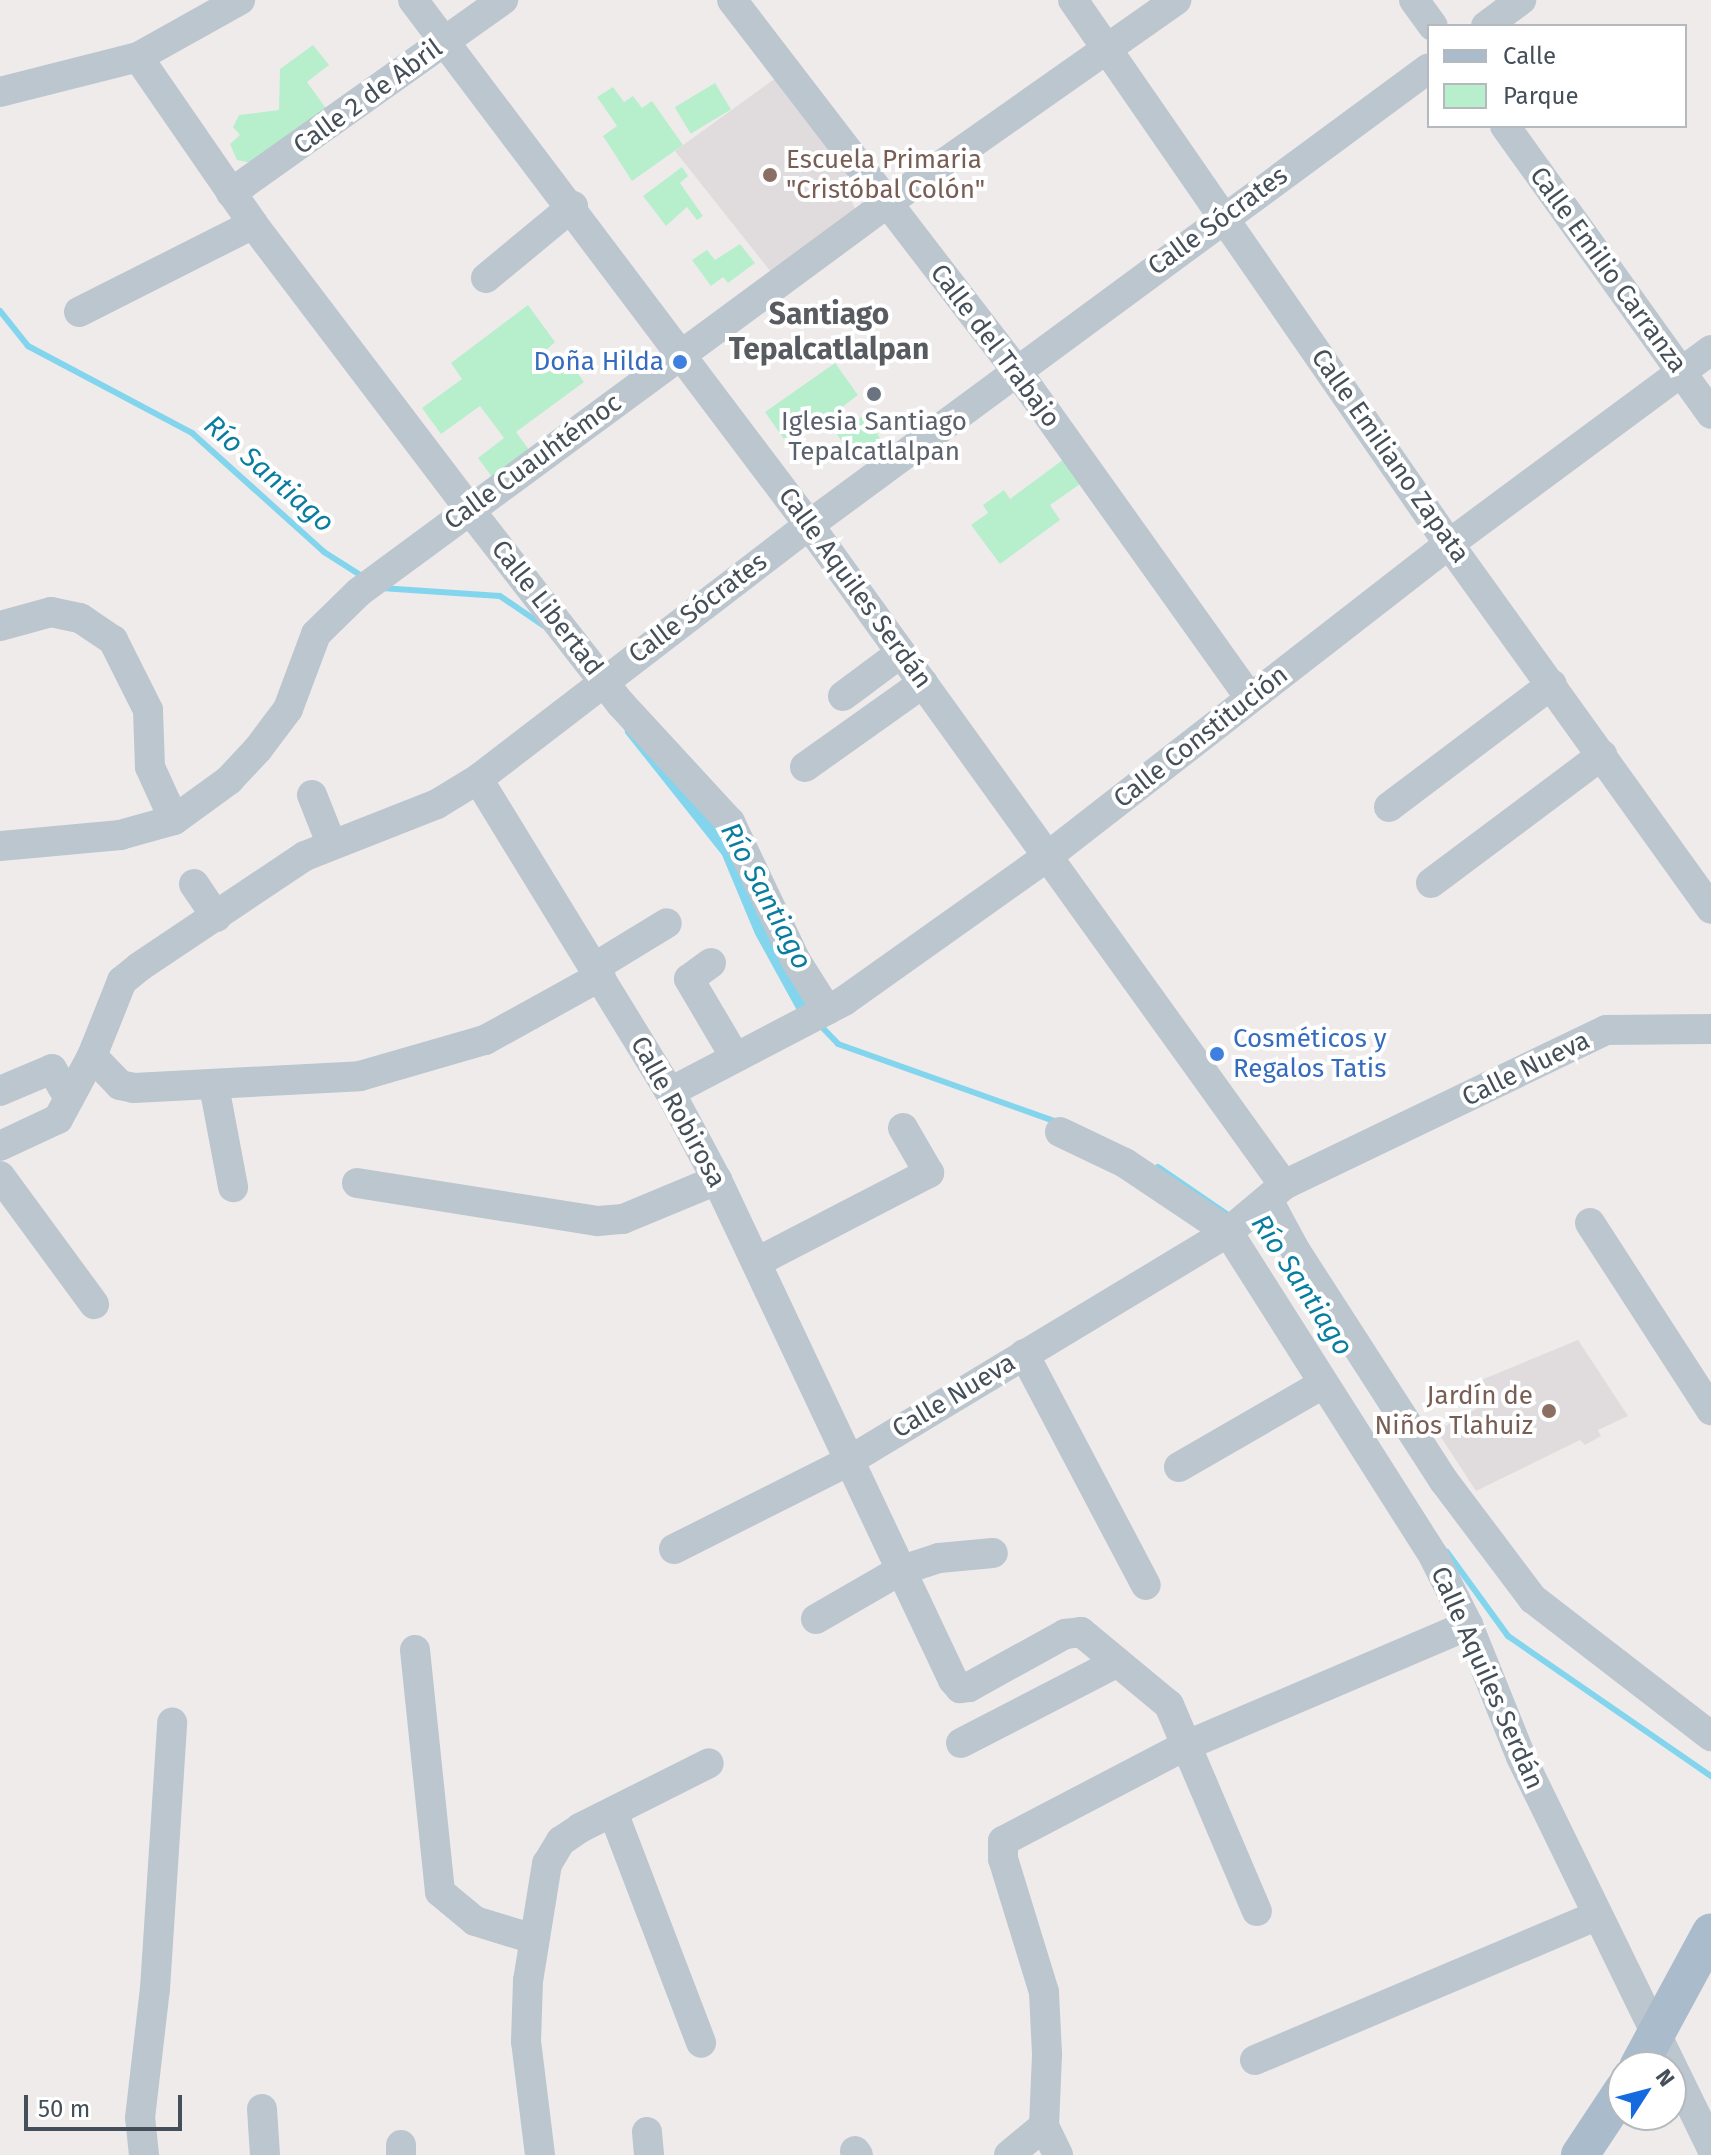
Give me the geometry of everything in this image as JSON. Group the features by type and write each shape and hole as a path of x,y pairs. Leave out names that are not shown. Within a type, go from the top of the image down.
{"main road":[{"path":"1648,2051 1711,1932"},
{"path":"1580,2155 1607,2114"}],"street":[{"path":"0,92 138,57 204,9 240,0"},
{"name":"Calle Aquiles Serdán","path":"413,0 573,206 1048,856 1253,1213 1321,1385 1434,1557 1468,1625 1521,1757 1642,2015 1659,2035 1711,2147"},
{"name":"Calle 2 de Abril","path":"231,193 503,0"},
{"name":"Calle del Trabajo","path":"732,0 1016,370 1250,698"},
{"name":"Calle Emiliano Zapata","path":"1073,0 1225,215 1449,544 1711,909"},
{"name":"Calle Cuauhtémoc","path":"0,846 120,835 174,820 229,780 258,749 288,709 316,634 370,584 886,204 1176,0"},
{"path":"1414,0 1432,24"},
{"path":"1489,24 1521,0"},
{"name":"Calle Libertad","path":"138,57 253,224 469,509 604,679 730,822 762,880 796,961 825,1011"},
{"name":"Calle Sócrates","path":"0,1146 54,1125 92,1056 122,981 331,843 437,804 478,779 604,679 1016,370 1427,69"},
{"name":"Calle Emilio Carranza","path":"1506,128 1711,414"},
{"path":"486,278 573,206"},
{"path":"79,312 253,224"},
{"name":"Calle Constitución","path":"670,1092 825,1011 1048,856 1449,544 1711,350"},
{"path":"0,626 51,612 80,618 113,640 148,710 150,767 174,820"},
{"path":"843,696 901,653"},
{"path":"805,767 923,683"},
{"path":"1389,807 1552,684"},
{"path":"1431,883 1602,755"},
{"name":"Calle Robirosa","path":"478,779 670,1092 717,1180 899,1571 960,1688 1074,1631 1116,1663"},
{"path":"312,795 331,843"},
{"path":"194,884 216,917"},
{"path":"92,1056 120,1085 134,1088 360,1076 485,1040 598,972 667,923"},
{"path":"711,963 689,979 735,1057"},
{"name":"Calle Nueva","path":"674,1549 847,1462 1253,1213 1606,1030 1711,1029"},
{"path":"0,1091 52,1069 69,1099"},
{"path":"214,1086 233,1187"},
{"path":"757,1262 929,1173 903,1128"},
{"path":"1060,1132 1125,1163 1253,1213 1444,1481 1533,1599 1711,1736"},
{"path":"357,1183 598,1221 623,1219 717,1180"},
{"path":"5,1194 94,1304"},
{"path":"1590,1223 1711,1410"},
{"path":"1024,1354 1146,1585"},
{"path":"1179,1467 1321,1385"},
{"path":"816,1619 899,1571 939,1558 993,1553"},
{"path":"1058,2155 1044,2126 1044,1992 1003,1859 1003,1841 1185,1746 1468,1625"},
{"path":"415,1650 440,1892 475,1921 534,1939"},
{"path":"961,1743 1116,1663 1169,1705 1257,1911"},
{"path":"144,2155 140,2118 155,1989 172,1723"},
{"path":"540,2155 526,2041 534,1939 547,1864 561,1841 709,1763"},
{"path":"613,1812 701,2043"},
{"path":"1255,2060 1596,1916"},
{"path":"262,2109 265,2155"},
{"path":"1009,2155 1044,2126"}],"shaded area":[{"name":"Escuela Primaria \"Cristóbal Colón\"","path":"777,77 857,186 849,197 856,210 771,272 675,151"},
{"name":"Jardín de Niños Tlahuiz","path":"1578,1340 1628,1416 1598,1430 1601,1436 1585,1445 1580,1440 1476,1491 1437,1431 1481,1406 1474,1383"}],"green space":[{"path":"313,45 329,65 307,82 330,114 256,164 237,160 230,144 240,135 233,127 239,115 279,110 280,69"},
{"path":"715,83 731,110 691,134 675,107"},
{"path":"613,87 624,102 633,96 642,108 652,101 683,145 632,181 603,136 617,126 597,97"},
{"path":"682,167 688,176 680,183 703,216 697,220 687,207 666,226 643,196"},
{"path":"740,244 755,263 728,283 723,277 711,286 692,260 707,250 715,260"},
{"path":"528,305 555,342 546,350 561,370 571,364 584,382 516,432 532,454 495,481 478,458 504,438 480,406 441,434 422,408 462,379 451,363"},
{"path":"835,363 858,395 841,408 852,424 864,415 880,438 853,457 826,419 788,445 765,412"},
{"path":"1064,459 1083,482 1050,505 1060,520 1000,564 971,525 988,513 983,505 1004,490 1010,499"}],"water":[{"path":"623,718 729,841 816,1009 800,1016 755,934 722,855 625,733"}],"waterway":[{"name":"Río Santiago","path":"0,311 28,346 192,433 324,552 365,578"},
{"name":"Río Santiago","path":"381,588 500,596 544,626"},
{"name":"Río Santiago","path":"818,1023 838,1044 1057,1122"},
{"name":"Río Santiago","path":"1158,1167 1231,1217"},
{"name":"Río Santiago","path":"1447,1552 1508,1636 1711,1776"}],"place":[{"name":"Escuela Primaria \"Cristóbal Colón\"","path":"770,175"},
{"name":"Doña Hilda","path":"680,362"},
{"name":"Iglesia Santiago Tepalcatlalpan","path":"874,394"},
{"name":"Cosméticos y Regalos Tatis","path":"1217,1054"},
{"name":"Jardín de Niños Tlahuiz","path":"1549,1411"}],"district":[{"name":"Santiago Tepalcatlalpan","path":"829,331"}]}
